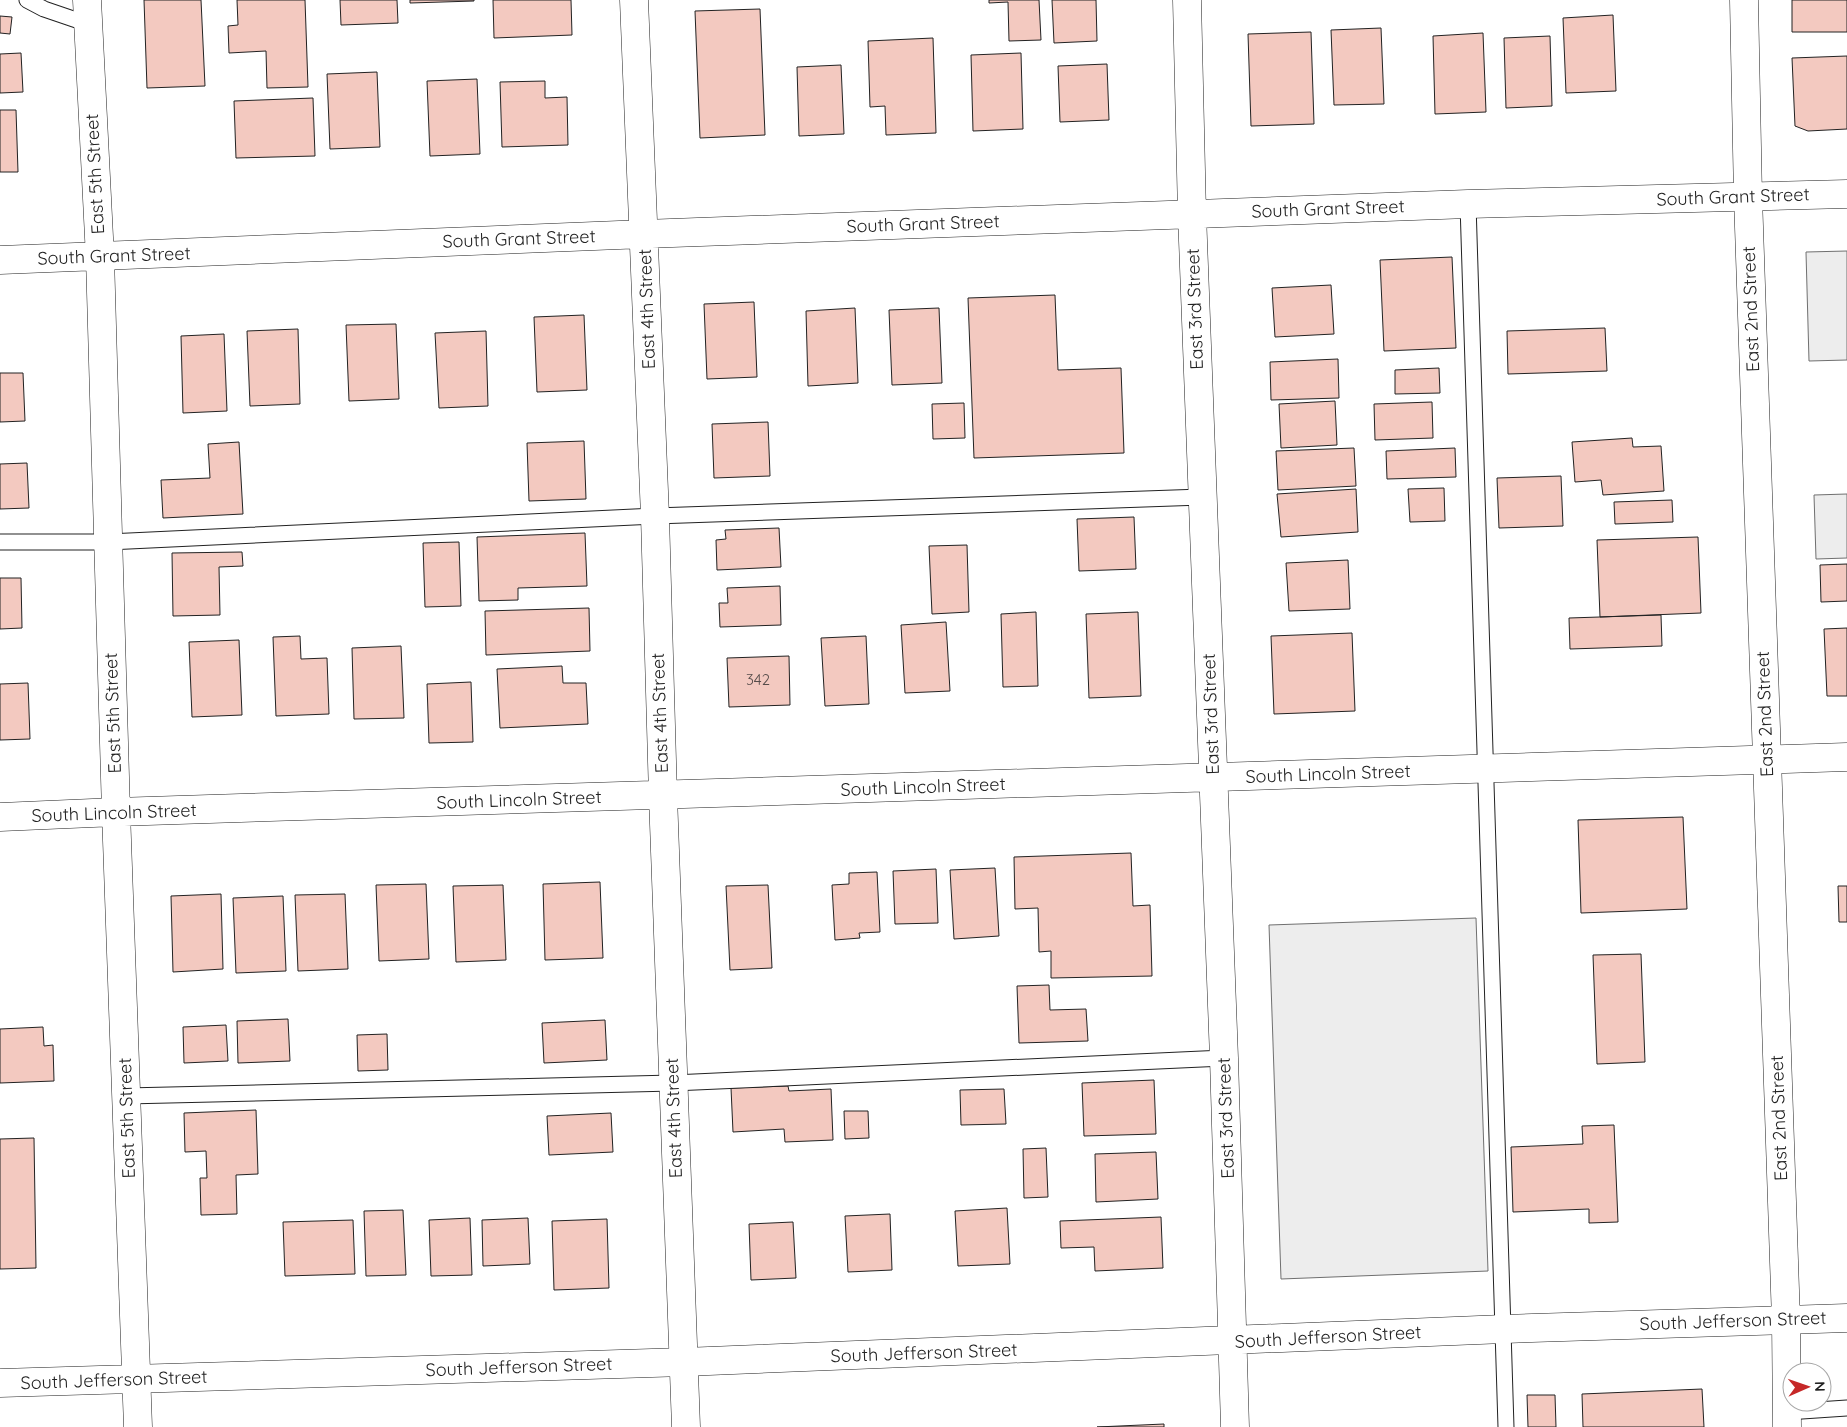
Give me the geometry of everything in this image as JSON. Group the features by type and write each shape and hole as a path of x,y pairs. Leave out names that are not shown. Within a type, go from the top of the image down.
{"street":[{"name":"East 4th Street","path":"634,0 655,516 663,796 686,1427"},
{"name":"East 3rd Street","path":"1186,0 1202,497 1224,1058 1235,1427"},
{"name":"East 2nd Street","path":"1744,0 1748,197 1786,1320 1787,1419"},
{"name":"East 5th Street","path":"87,12 100,257 116,812 138,1427"},
{"name":"South Grant Street","path":"0,260 1468,204 1847,194"},
{"name":"South Lincoln Street","path":"0,817 1847,758"},
{"name":"South Jefferson Street","path":"0,1383 684,1362 1504,1329 1847,1318"}],"lane":[{"path":"27,0 44,9 87,12"},
{"path":"1468,204 1506,1427"},
{"path":"0,542 108,542 655,516 1202,497"},
{"path":"126,1096 673,1083 1224,1058"},
{"path":"1787,1419 1847,1408"}],"shaded area":[{"path":"1847,251 1847,360 1809,361 1806,252"},
{"path":"1847,494 1847,558 1816,559 1814,495"},
{"path":"1476,918 1488,1271 1281,1279 1269,925"}],"building":[{"path":"144,0 201,0 205,86 147,88"},
{"path":"237,0 305,0 308,87 267,88 266,51 229,53 228,26 238,25"},
{"path":"340,0 397,0 398,23 341,25"},
{"path":"410,0 474,0 474,1 410,3"},
{"path":"493,0 571,0 572,35 494,38"},
{"path":"989,0 1039,0 1041,40 1009,41 1008,2 989,3"},
{"path":"1052,0 1096,0 1097,41 1054,43"},
{"path":"1792,0 1847,0 1847,32 1792,32"},
{"path":"760,9 765,135 700,138 695,11"},
{"path":"1613,15 1616,91 1566,93 1563,18"},
{"path":"0,16 12,17 10,34 0,33"},
{"path":"1381,28 1384,104 1334,105 1331,30"},
{"path":"1311,32 1314,124 1251,126 1248,34"},
{"path":"1483,33 1486,112 1435,114 1433,36"},
{"path":"1550,36 1552,106 1506,108 1504,38"},
{"path":"933,38 936,133 886,135 885,106 870,107 868,41"},
{"path":"21,53 23,92 0,93 0,54"},
{"path":"1021,53 1023,129 973,131 971,55"},
{"path":"1847,56 1847,129 1808,131 1795,126 1792,58"},
{"path":"1107,64 1109,120 1060,122 1058,66"},
{"path":"841,65 844,134 799,136 797,67"},
{"path":"377,72 380,147 330,149 327,74"},
{"path":"477,79 480,154 430,156 427,81"},
{"path":"545,81 545,98 567,97 568,145 502,147 500,82"},
{"path":"313,98 315,156 236,158 234,101"},
{"path":"0,110 16,110 18,172 0,172"},
{"path":"1452,257 1456,348 1384,351 1380,260"},
{"path":"1331,285 1334,334 1275,337 1272,288"},
{"path":"1055,295 1058,370 1121,368 1124,453 974,458 968,298"},
{"path":"754,302 757,377 707,379 704,304"},
{"path":"855,308 858,383 808,386 806,311"},
{"path":"939,308 942,383 892,385 889,310"},
{"path":"584,315 587,390 537,392 534,317"},
{"path":"396,324 399,399 349,401 346,325"},
{"path":"1605,328 1607,371 1508,374 1507,331"},
{"path":"298,329 300,404 250,406 247,331"},
{"path":"486,331 488,406 439,408 435,333"},
{"path":"224,334 227,411 183,413 181,336"},
{"path":"1338,359 1339,398 1271,400 1270,362"},
{"path":"1439,368 1440,393 1395,394 1395,370"},
{"path":"0,373 23,373 25,421 0,422"},
{"path":"1335,401 1337,445 1281,448 1279,404"},
{"path":"1432,402 1433,438 1375,440 1374,404"},
{"path":"964,403 965,438 933,439 932,404"},
{"path":"768,422 770,476 714,478 712,424"},
{"path":"1632,438 1633,447 1661,446 1664,491 1603,495 1601,480 1575,482 1572,442"},
{"path":"584,441 586,499 529,501 527,443"},
{"path":"239,442 243,514 163,518 161,480 210,478 208,444"},
{"path":"1354,448 1356,486 1278,490 1276,451"},
{"path":"1455,448 1456,477 1387,479 1386,451"},
{"path":"27,463 29,508 0,509 0,464"},
{"path":"1561,476 1563,526 1499,528 1497,478"},
{"path":"1444,488 1445,521 1410,522 1408,489"},
{"path":"1356,489 1358,532 1281,537 1277,494"},
{"path":"1672,500 1673,522 1615,524 1614,502"},
{"path":"1134,517 1136,569 1079,571 1077,519"},
{"path":"779,528 781,567 717,570 716,540 726,539 725,530"},
{"path":"585,533 587,586 518,588 518,600 479,601 477,537"},
{"path":"1698,537 1701,613 1600,617 1597,540"},
{"path":"459,542 461,606 425,607 423,543"},
{"path":"967,545 969,612 932,614 929,546"},
{"path":"242,552 243,566 219,567 220,615 173,616 172,553"},
{"path":"1348,560 1350,609 1289,611 1286,563"},
{"path":"1847,564 1847,601 1821,602 1820,565"},
{"path":"0,578 21,578 22,628 0,629"},
{"path":"780,586 781,625 720,627 719,603 728,603 727,588"},
{"path":"589,608 590,651 486,655 485,611"},
{"path":"1036,612 1038,686 1003,687 1001,614"},
{"path":"1138,612 1141,696 1089,698 1086,614"},
{"path":"1661,615 1662,646 1570,649 1569,618"},
{"path":"946,622 950,691 905,693 901,625"},
{"path":"1847,628 1847,696 1827,696 1824,629"},
{"path":"1352,633 1355,711 1274,714 1271,636"},
{"path":"300,636 301,659 327,658 329,714 276,716 273,637"},
{"path":"866,636 869,704 825,706 821,638"},
{"path":"239,640 242,715 192,717 189,642"},
{"path":"401,646 404,718 354,719 352,648"},
{"path":"789,656 790,705 729,707 727,658"},
{"path":"562,666 563,683 586,683 588,724 500,728 497,669"},
{"path":"471,682 473,742 429,743 427,684"},
{"path":"28,683 30,739 0,740 0,684"},
{"path":"1683,817 1687,909 1581,913 1578,820"},
{"path":"1131,853 1133,906 1150,905 1152,976 1051,978 1051,951 1039,952 1038,908 1015,909 1014,857"},
{"path":"995,868 999,936 954,939 950,870"},
{"path":"936,869 938,923 895,924 893,871"},
{"path":"877,872 880,932 859,933 860,938 835,940 832,885 849,884 849,873"},
{"path":"600,882 603,958 545,960 543,884"},
{"path":"426,884 429,959 379,961 376,885"},
{"path":"503,885 506,960 456,962 453,886"},
{"path":"768,885 772,968 730,970 726,886"},
{"path":"1838,886 1847,886 1847,922 1839,922"},
{"path":"221,894 223,969 173,972 171,896"},
{"path":"345,894 348,969 298,971 295,895"},
{"path":"283,896 286,971 236,973 233,898"},
{"path":"1641,954 1645,1062 1597,1064 1593,955"},
{"path":"1049,985 1050,1010 1086,1009 1088,1041 1019,1043 1017,986"},
{"path":"288,1019 290,1061 238,1063 237,1021"},
{"path":"605,1020 607,1060 544,1063 542,1023"},
{"path":"226,1025 228,1061 184,1063 183,1027"},
{"path":"43,1027 44,1046 53,1045 54,1081 0,1083 0,1029"},
{"path":"387,1034 388,1070 358,1071 357,1035"},
{"path":"1154,1080 1156,1134 1084,1136 1082,1083"},
{"path":"788,1086 789,1091 831,1089 833,1140 785,1142 784,1129 733,1132 731,1088"},
{"path":"1004,1089 1006,1124 961,1125 960,1090"},
{"path":"256,1110 258,1174 236,1175 237,1214 201,1215 200,1178 207,1178 206,1151 185,1152 184,1113"},
{"path":"844,1111 868,1111 869,1138 845,1139"},
{"path":"611,1113 613,1152 549,1155 547,1116"},
{"path":"1614,1125 1618,1222 1589,1223 1589,1209 1513,1212 1511,1147 1583,1144 1582,1126"},
{"path":"34,1138 36,1268 0,1269 0,1139"},
{"path":"1046,1148 1048,1197 1024,1198 1023,1149"},
{"path":"1156,1152 1158,1199 1096,1202 1095,1154"},
{"path":"1007,1208 1010,1264 958,1266 955,1211"},
{"path":"403,1210 406,1275 366,1276 364,1211"},
{"path":"890,1214 892,1270 848,1272 845,1216"},
{"path":"1161,1217 1163,1268 1095,1271 1094,1247 1061,1248 1060,1221"},
{"path":"470,1218 472,1275 431,1276 429,1220"},
{"path":"528,1218 530,1264 483,1266 482,1220"},
{"path":"607,1219 609,1288 554,1290 552,1221"},
{"path":"353,1220 355,1274 285,1276 283,1222"},
{"path":"793,1222 796,1278 751,1280 749,1224"},
{"path":"1702,1389 1704,1427 1583,1427 1582,1394"},
{"path":"1527,1395 1555,1395 1556,1427 1528,1427"},
{"path":"1164,1424 1164,1427 1097,1427"}]}
